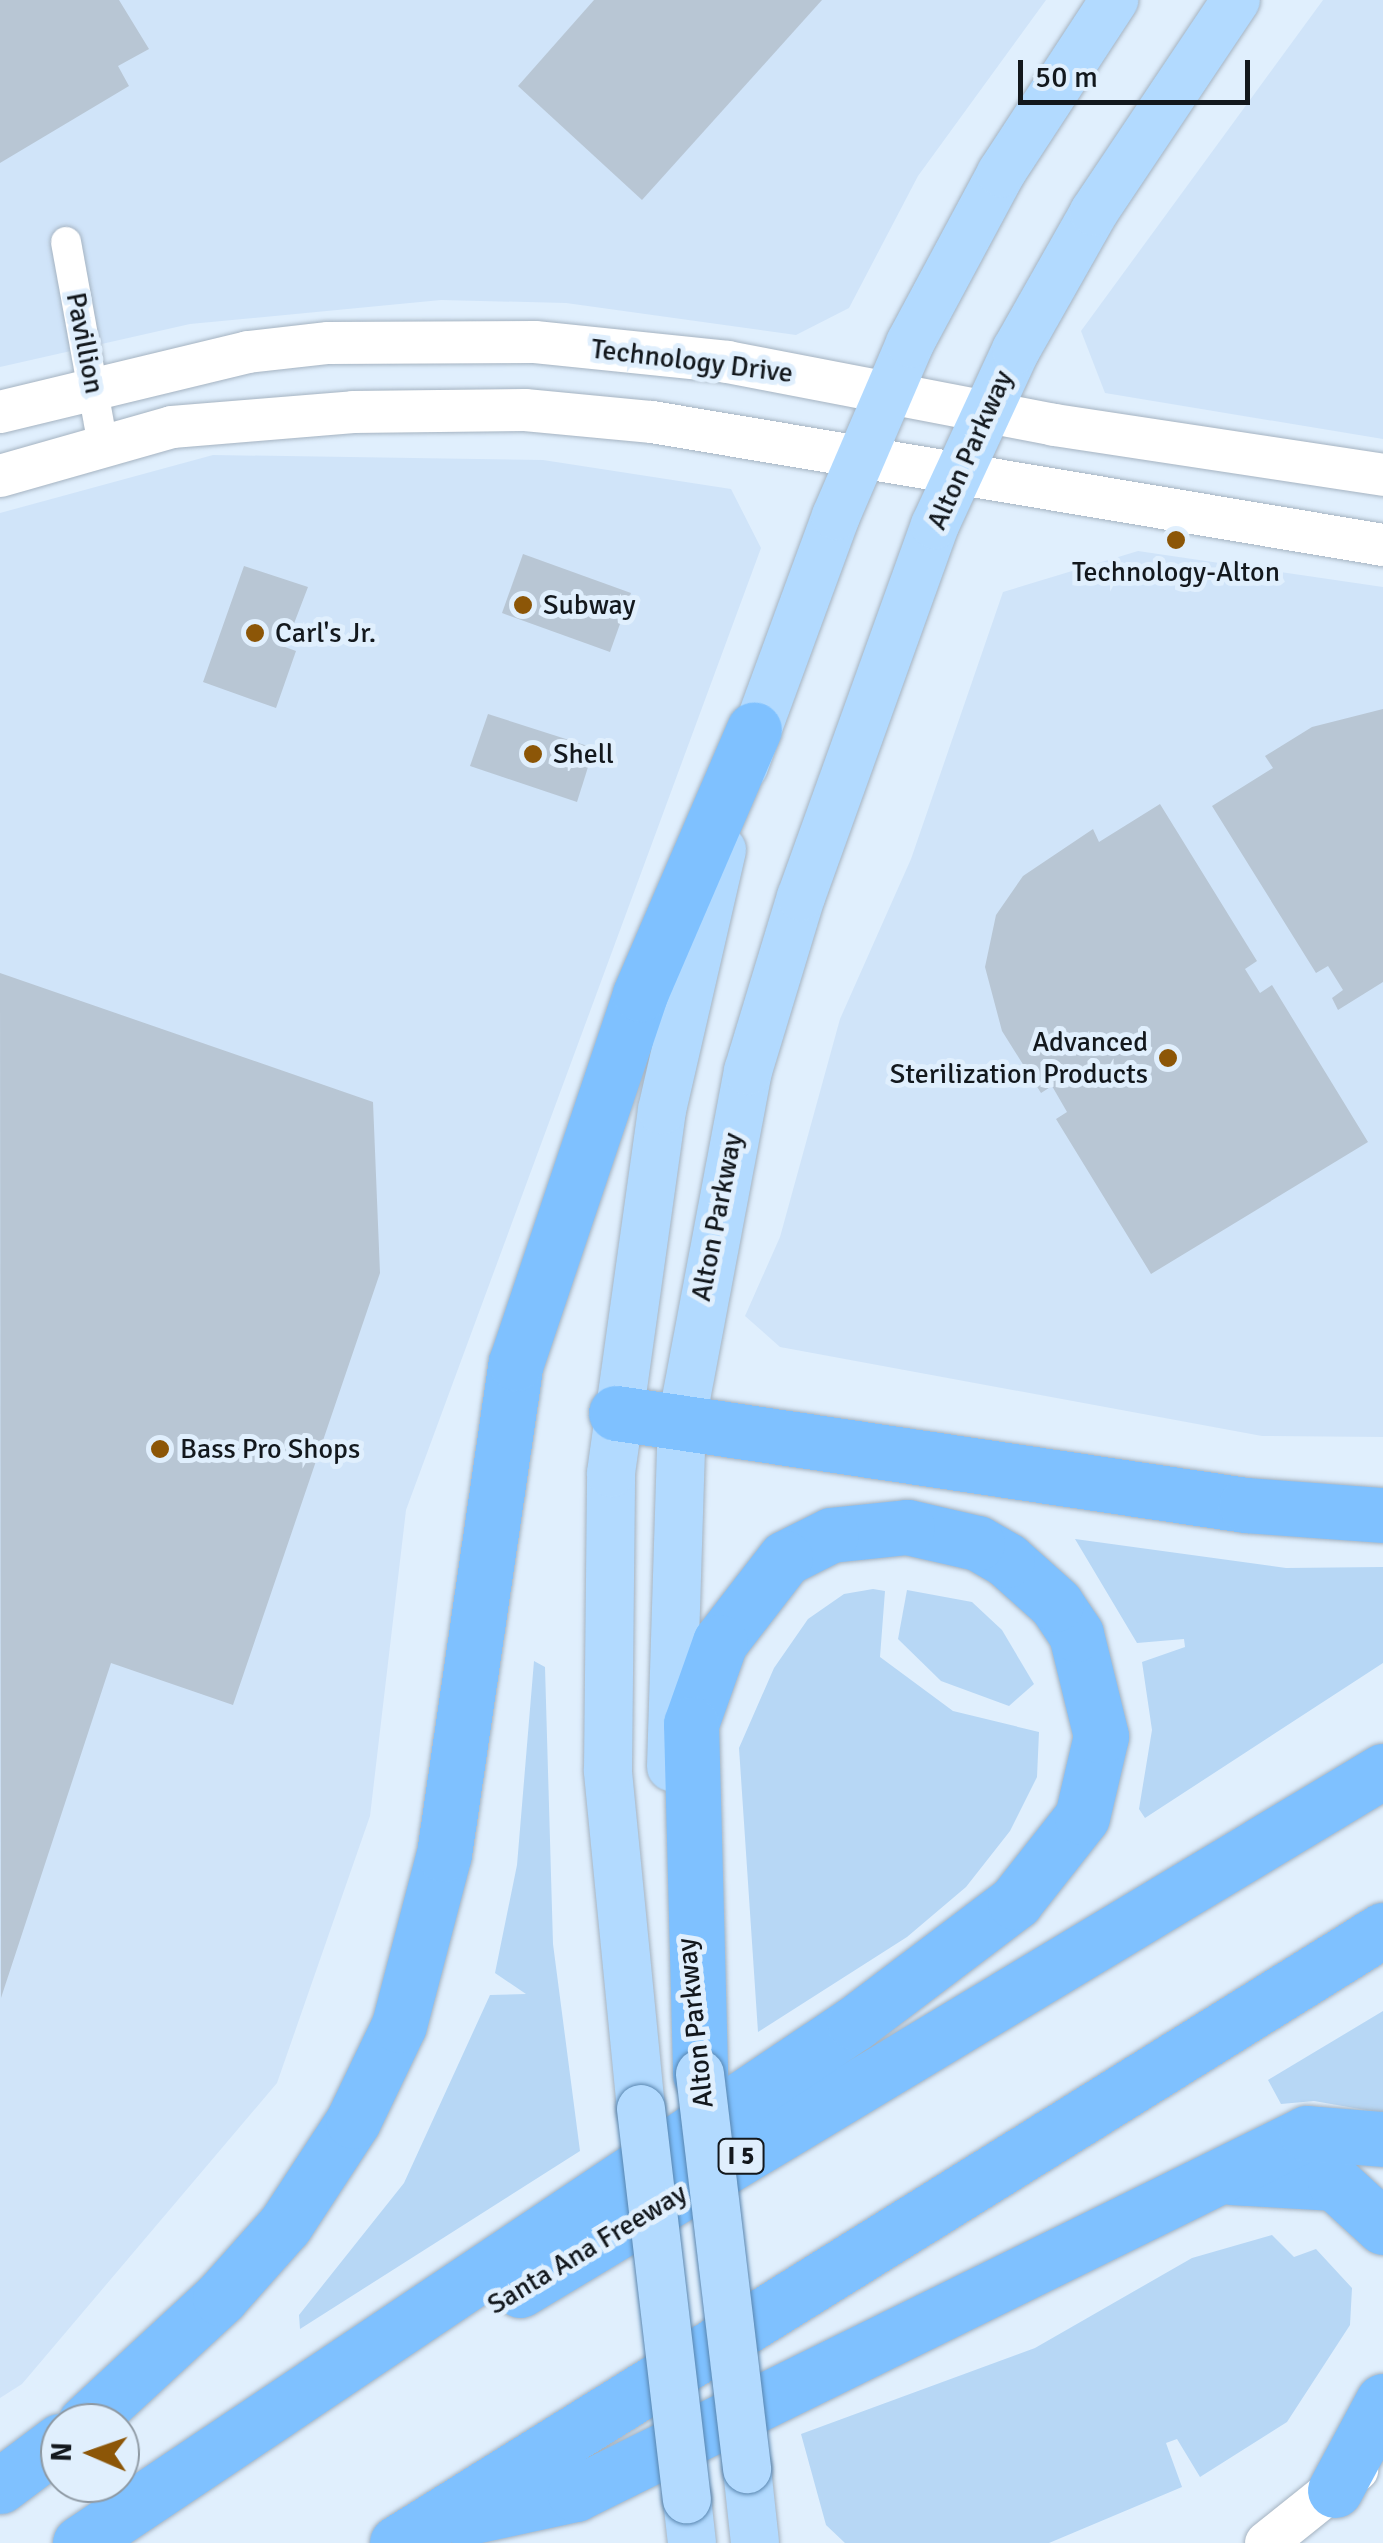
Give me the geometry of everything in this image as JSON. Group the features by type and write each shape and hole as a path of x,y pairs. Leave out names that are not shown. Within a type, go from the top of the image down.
{"highway":[{"path":"107,2403 220,2298 284,2224 353,2121 399,2026 444,1854 516,1363 640,994 754,729"},
{"path":"616,1413 1246,1506 1383,1515"},
{"path":"80,2543 883,2004 1016,1902 1082,1816 1101,1736 1076,1634 1007,1560 908,1527 831,1535 785,1558 720,1642 691,1724 700,2074"},
{"name":"Santa Ana Freeway","path":"101,2543 1383,1771"},
{"path":"410,2535 1383,1930"},
{"path":"410,2535 575,2494 1307,2134 1383,2139"},
{"path":"1213,2178 1280,2174 1334,2183 1383,2227"},
{"path":"1335,2490 1383,2401"},
{"path":"0,2486 40,2457"}],"main road":[{"path":"690,2521 641,2109 608,1770 616,1413 672,1062 754,729 860,458 890,390 993,187 1114,0"},
{"name":"Alton Parkway","path":"756,2543 700,2074 671,1765 682,1420 748,1071 869,702 986,412 1094,212 1236,0"}],"street":[{"name":"Pavillion","path":"66,242 103,444"},
{"name":"Technology Drive","path":"0,412 93,385 248,352 431,340 662,353 890,390 986,412 1383,476"},
{"path":"0,476 172,427 477,408 652,422 1383,545"},
{"path":"1266,2543 1335,2490 1383,2446"}],"shaded area":[{"path":"0,0 1046,0 918,176 849,308 796,335 566,303 441,300 190,324 0,367"},
{"path":"1323,0 1383,0 1383,439 1105,393 1081,331"},
{"path":"213,455 543,460 731,489 761,548 406,1510 370,1816 277,2083 22,2384 0,2398 0,513"},
{"path":"1138,551 1383,587 1383,1437 1262,1436 780,1347 745,1316 780,1237 840,1019 911,859 1003,592"},
{"path":"1075,1539 1286,1568 1383,1567 1383,1663 1145,1818 1139,1809 1152,1730 1142,1662 1185,1647 1184,1639 1137,1643"},
{"path":"907,1590 972,1602 1002,1630 1034,1684 1009,1706 941,1681 898,1639"},
{"path":"885,1591 880,1657 953,1711 1039,1732 1037,1777 1010,1831 966,1887 907,1937 758,2032 739,1748 774,1668 808,1619 844,1594"},
{"path":"534,1661 545,1667 553,1944 580,2151 300,2329 299,2315 404,2183 490,1995 526,1994 495,1973 517,1865"},
{"path":"1383,2011 1383,2113 1314,2101 1281,2104 1268,2080"},
{"path":"1272,2235 1294,2257 1316,2249 1352,2288 1350,2325 1287,2422 1200,2477 1177,2439 1166,2443 1182,2487 1049,2543 845,2543 826,2525 801,2434 1035,2348 1192,2258"}],"building":[{"path":"0,0 119,0 149,49 118,66 129,86 0,163"},
{"path":"594,0 822,0 642,200 518,86"},
{"path":"523,554 631,593 610,652 502,613"},
{"name":"Carl's Jr.","path":"244,566 308,587 285,647 296,651 276,708 203,682"},
{"path":"1383,709 1383,982 1338,1010 1332,998 1343,990 1328,966 1316,973 1212,806 1273,768 1265,756 1312,727"},
{"path":"488,714 594,748 577,802 470,766"},
{"name":"Advanced Sterilization Products","path":"1160,804 1257,961 1245,969 1260,993 1272,985 1368,1142 1151,1274 1056,1119 1067,1112 1052,1086 1041,1093 1002,1031 985,967 996,915 1023,876 1093,829 1099,842"},
{"name":"Bass Pro Shops","path":"0,973 373,1102 380,1273 233,1705 111,1663 1,1998"}],"place":[{"name":"Technology-Alton","path":"1176,540"},
{"name":"Subway","path":"523,605"},
{"name":"Carl's Jr.","path":"255,633"},
{"name":"Shell","path":"533,754"},
{"name":"Advanced Sterilization Products","path":"1168,1058"},
{"name":"Bass Pro Shops","path":"160,1449"}]}
